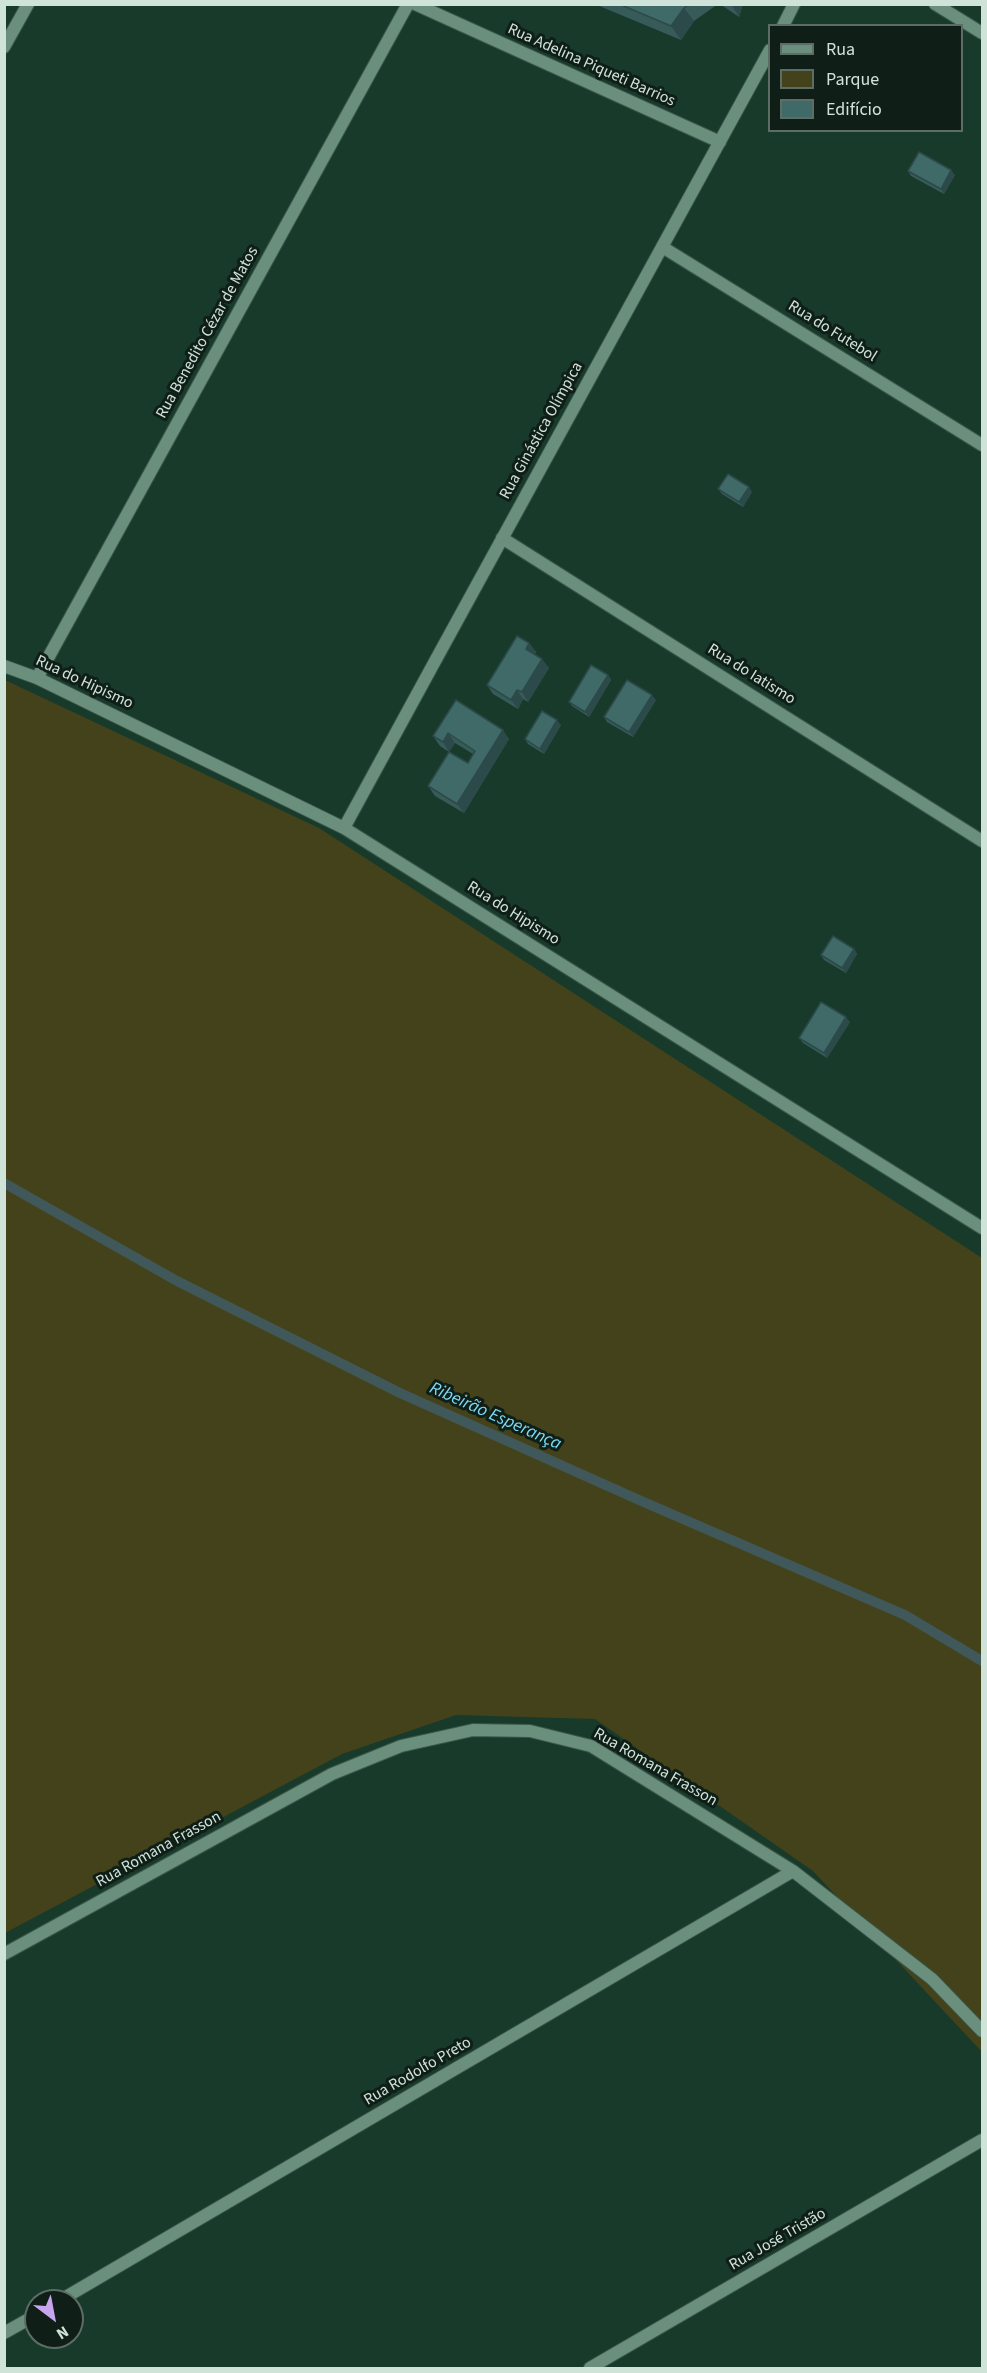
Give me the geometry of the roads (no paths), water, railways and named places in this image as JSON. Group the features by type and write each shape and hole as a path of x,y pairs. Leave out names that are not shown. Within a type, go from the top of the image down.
{"street":[{"path":"4,47 28,4"},
{"name":"Rua Benedito Cézar de Matos","path":"37,678 408,4"},
{"name":"Rua Adelina Piqueti Barrios","path":"415,4 720,142"},
{"path":"784,24 794,4"},
{"path":"934,4 982,33"},
{"name":"Rua Ginástica Olímpica","path":"344,828 664,248 768,54"},
{"name":"Rua do Futebol","path":"664,248 982,445"},
{"name":"Rua do Iatismo","path":"502,538 982,841"},
{"name":"Rua do Hipismo","path":"4,666 37,678 344,828 982,1228"},
{"name":"Rua Romana Frasson","path":"4,1954 332,1774 401,1746 473,1730 530,1731 591,1746 793,1871 932,1979 982,2031"},
{"name":"Rua Rodolfo Preto","path":"79,2289 793,1871"},
{"name":"Rua José Tristão","path":"590,2368 982,2140"},
{"path":"4,2333 24,2322"}],"waterway":[{"name":"Ribeirão Esperança","path":"4,1183 177,1281 400,1393 905,1615 982,1661"}]}
